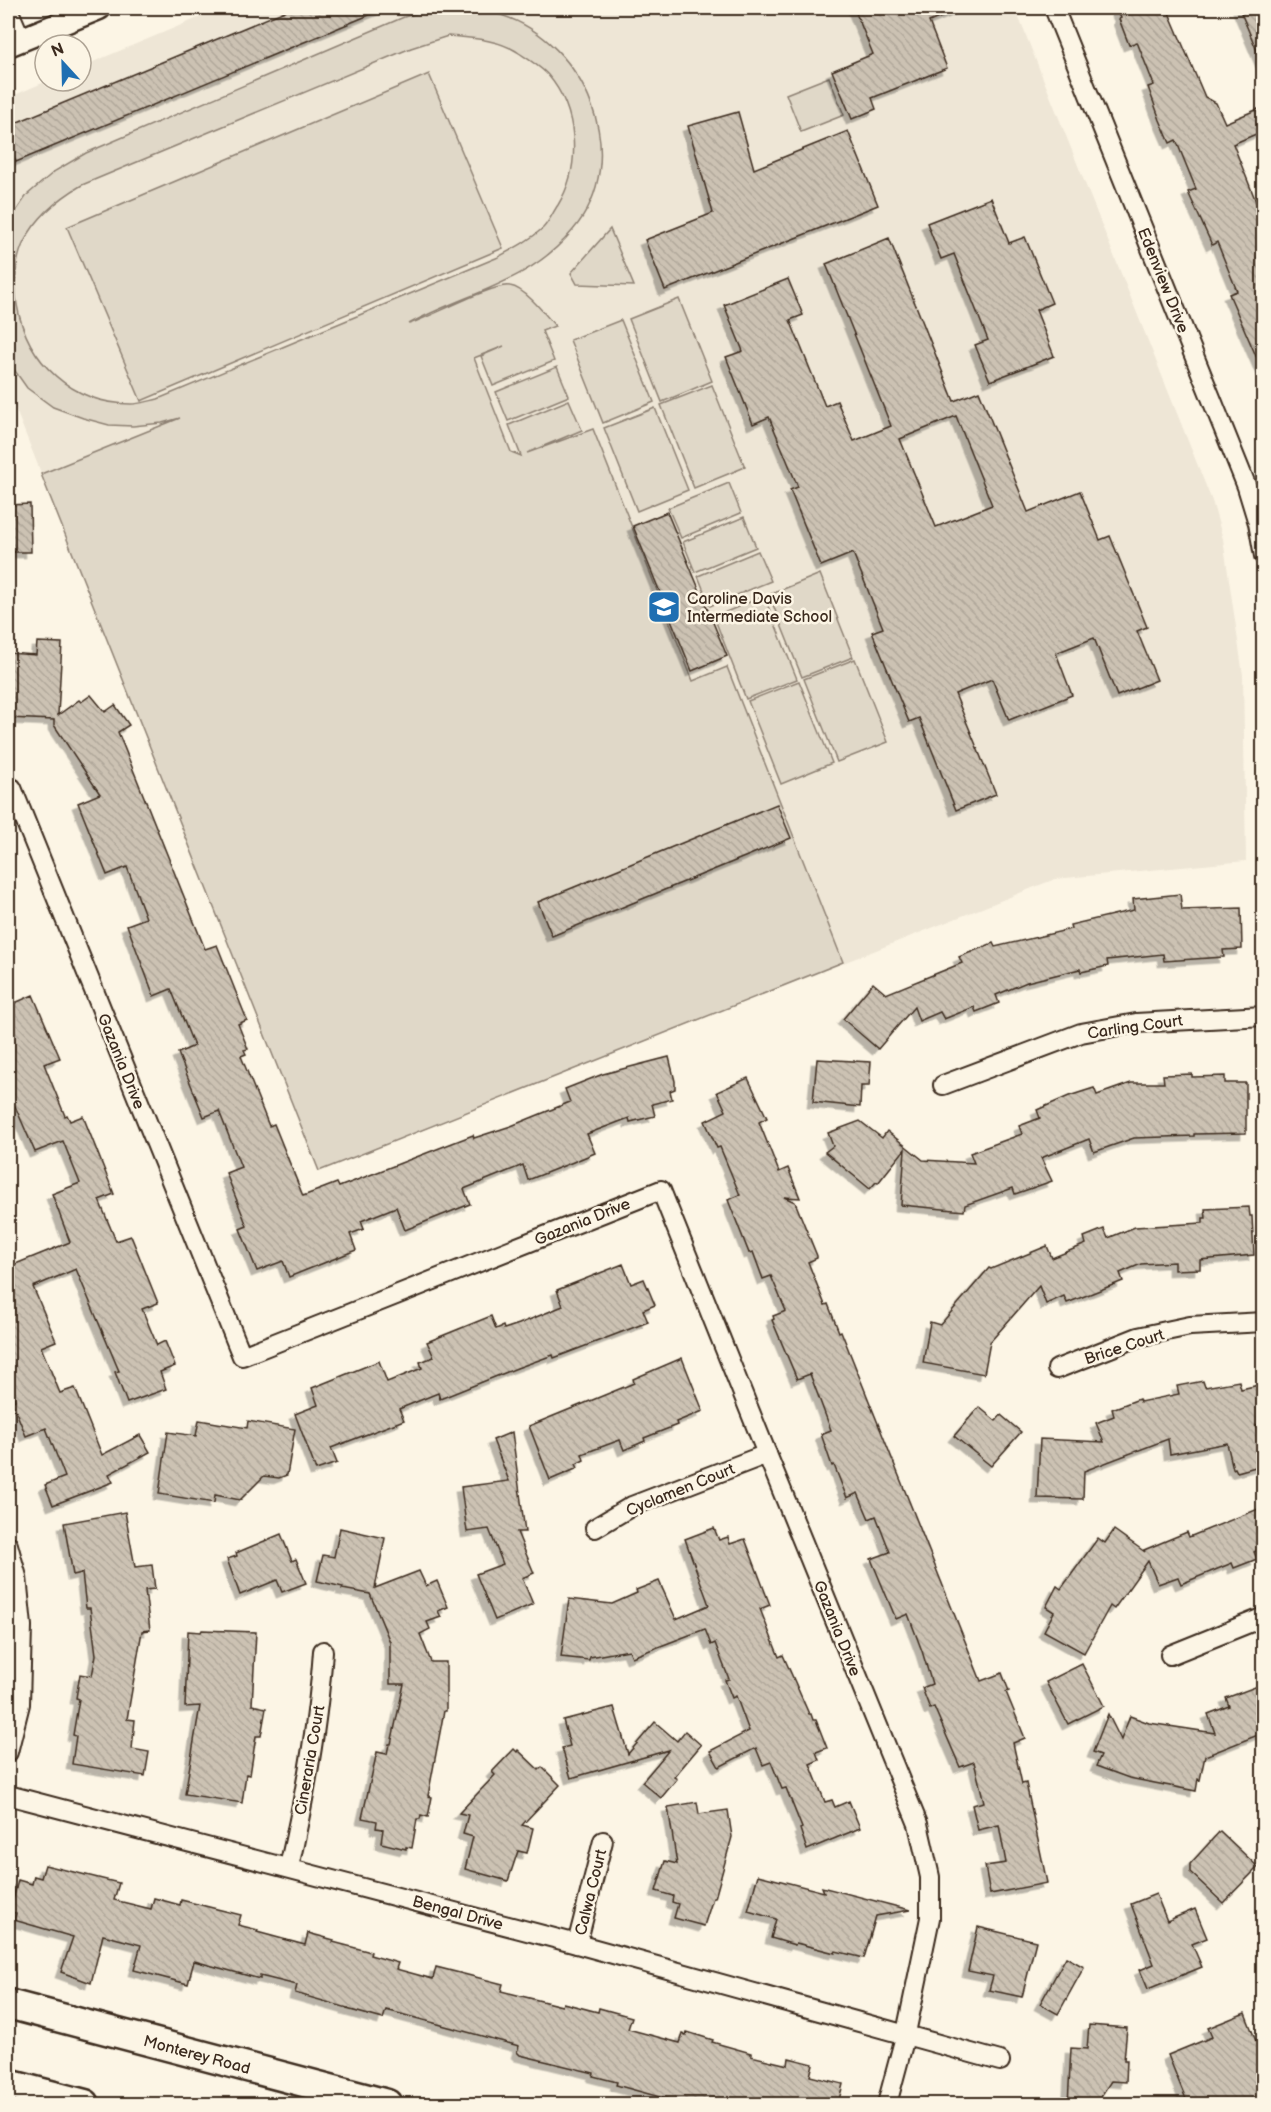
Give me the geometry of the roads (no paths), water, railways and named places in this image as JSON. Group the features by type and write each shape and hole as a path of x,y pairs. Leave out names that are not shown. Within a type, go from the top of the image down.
{"main road":[{"name":"Monterey Road","path":"8,2004 387,2104"},
{"path":"8,2084 85,2104"}],"street":[{"path":"8,9 14,42 99,8"},
{"name":"Edenview Drive","path":"1054,8 1247,487 1258,523 1263,556"},
{"name":"Gazania Drive","path":"8,790 12,788 242,1356 661,1190 918,1824 930,1877 930,1918 906,2033 887,2104"},
{"name":"Carling Court","path":"943,1085 1081,1033 1136,1023 1263,1016"},
{"name":"Brice Court","path":"1057,1369 1149,1335 1190,1326 1263,1322"},
{"name":"Cyclamen Court","path":"595,1528 632,1506 767,1454"},
{"path":"8,1545 18,1577 15,1627 20,1704 8,1752"},
{"path":"1170,1654 1263,1617"},
{"name":"Cineraria Court","path":"288,1867 300,1816 319,1709 323,1651"},
{"name":"Bengal Drive","path":"8,1795 577,1944 906,2033 1000,2061"},
{"name":"Calwa Court","path":"577,1944 603,1841"}],"place":[{"name":"Caroline Davis Intermediate School","path":"664,607"}]}
